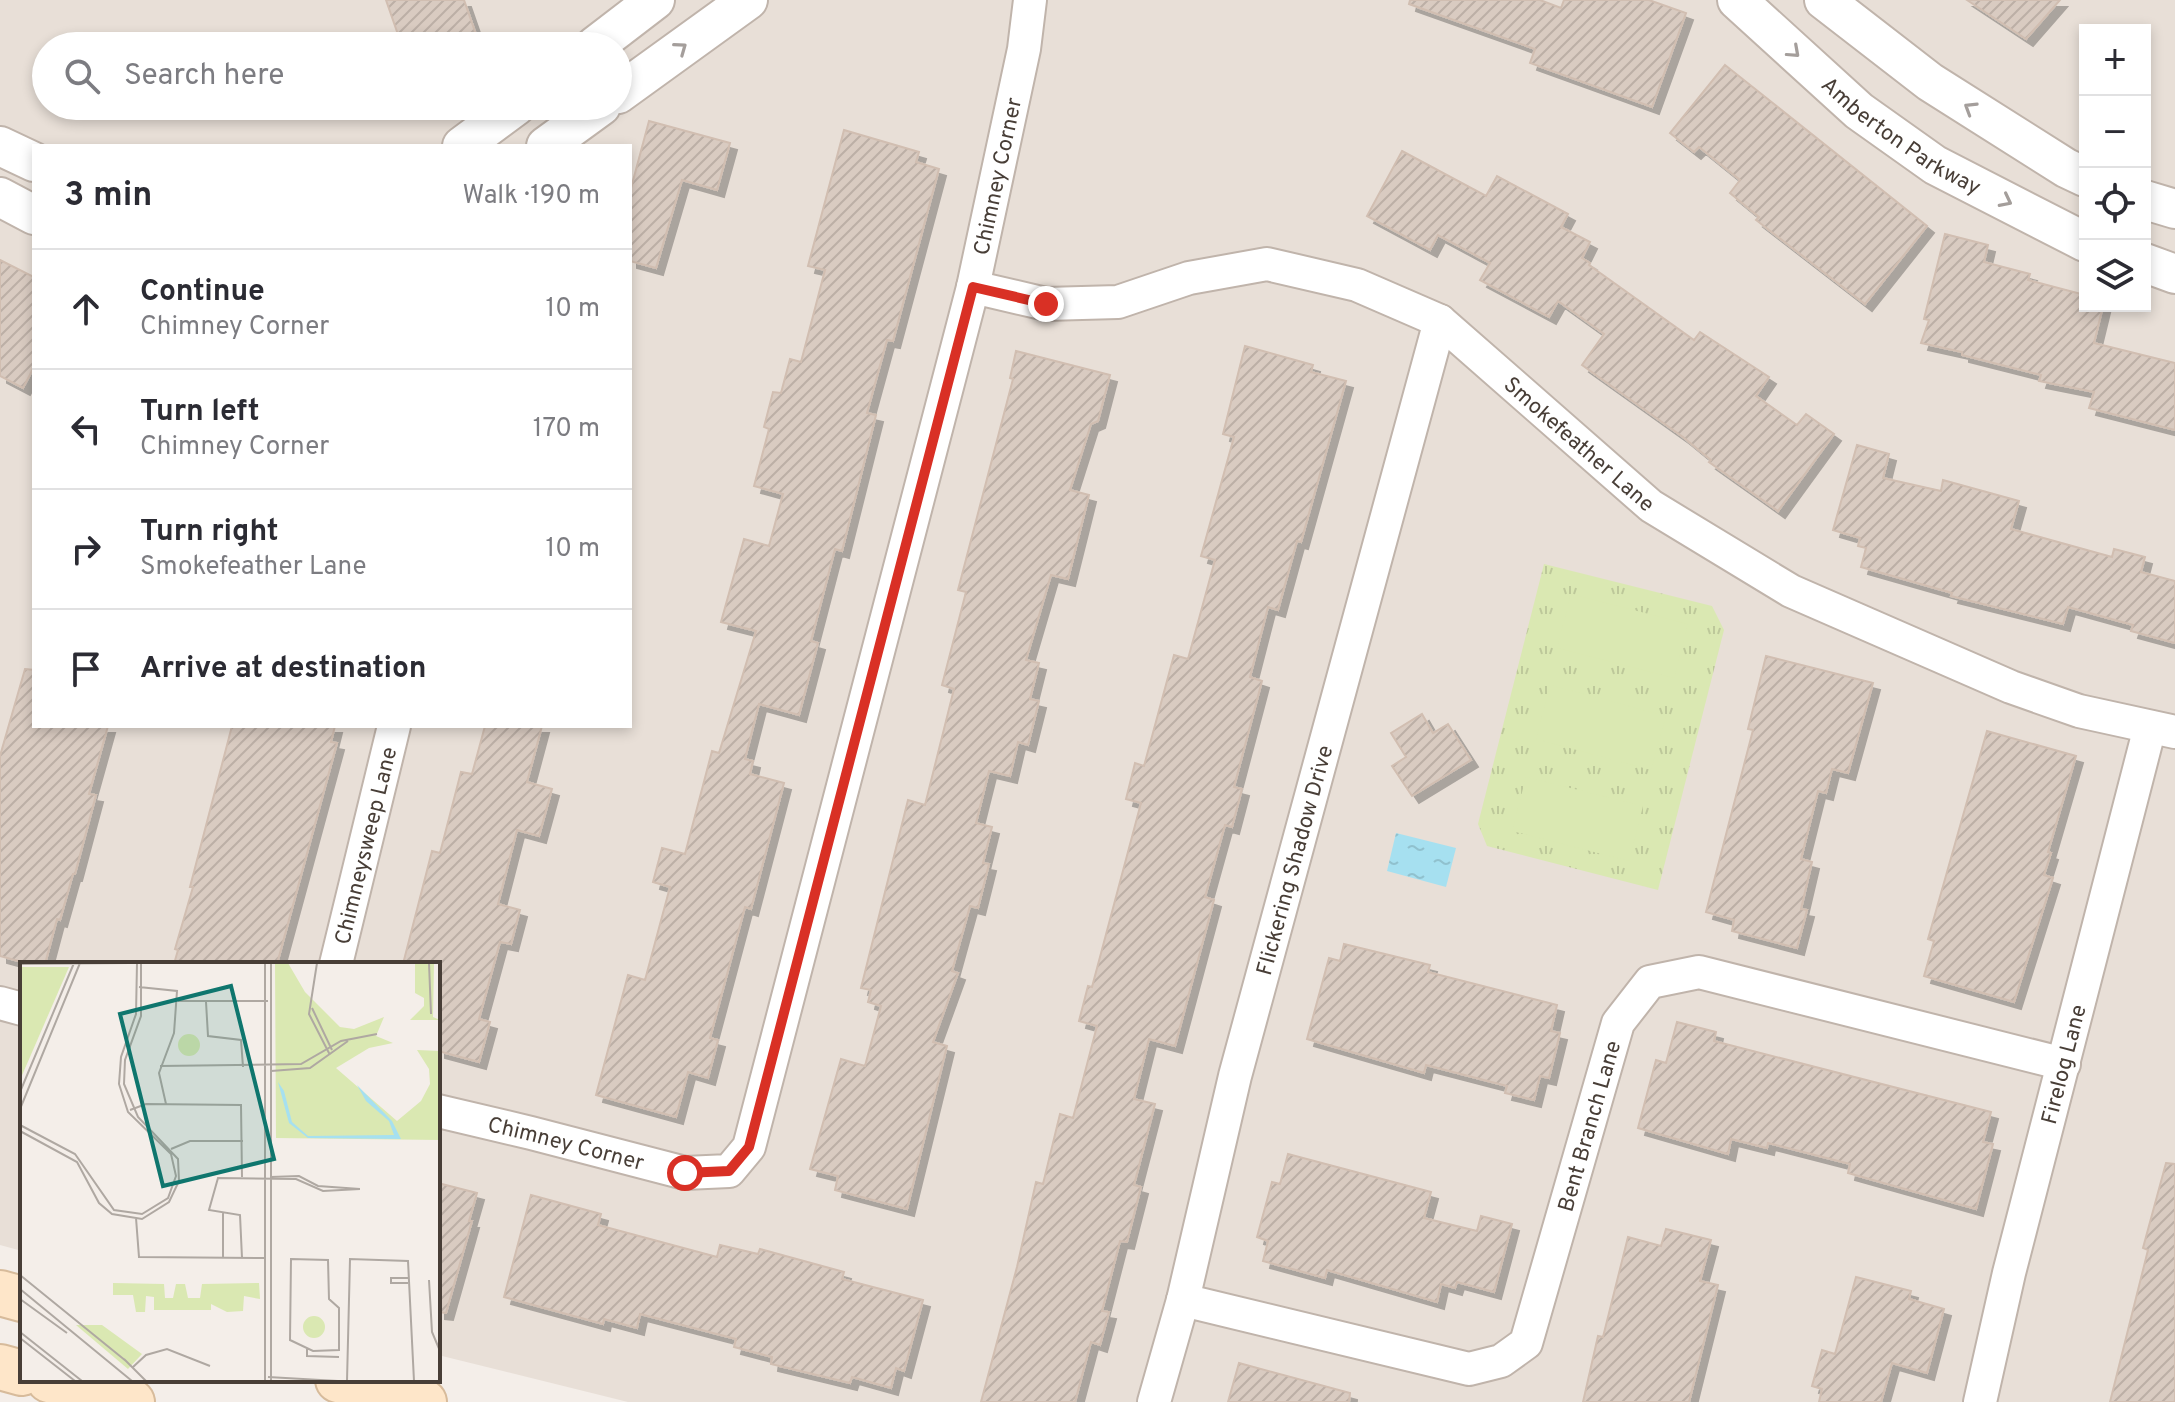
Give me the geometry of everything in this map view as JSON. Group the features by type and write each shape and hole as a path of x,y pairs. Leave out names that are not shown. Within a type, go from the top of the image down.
{"main road":[{"path":"0,1293 20,1298"},
{"path":"0,1367 20,1372"},
{"path":"57,1382 132,1402"},
{"path":"346,1382 424,1402"}],"street":[{"path":"613,32 655,0"},
{"path":"632,84 748,0"},
{"name":"Chimney Corner","path":"440,1112 685,1173 729,1171 749,1147 973,287 1024,49 1030,0"},
{"name":"Amberton Parkway","path":"1737,0 1859,111 1935,165 2081,240"},
{"path":"1824,0 1930,82 2079,174"},
{"path":"465,144 497,120"},
{"path":"549,144 582,120"},
{"path":"0,146 32,161"},
{"path":"0,197 32,214"},
{"path":"2151,202 2175,209"},
{"name":"Smokefeather Lane","path":"973,287 1046,304 1118,302 1189,278 1267,264 1357,285 1440,321 1651,506 1791,591 2011,687 2079,711 2163,729"},
{"path":"2151,265 2175,274"},
{"name":"Flickering Shadow Drive","path":"1154,1402 1183,1300 1235,1076 1440,321"},
{"name":"Chimneysweep Lane","path":"336,962 394,728"},
{"name":"Firelog Lane","path":"1980,1402 2009,1273 2064,1064 2163,729"},
{"name":"Bent Branch Lane","path":"1183,1300 1469,1369 1501,1361 1526,1343 1618,1023 1650,982 1699,972 2064,1064"},
{"path":"0,1003 20,1008"}],"shaded area":[{"path":"0,0 2175,0 2175,1402 628,1402 440,1355 440,962 20,962 20,1250 0,1245"}],"green space":[{"path":"1544,564 1712,606 1724,630 1658,890 1487,846 1478,824"},
{"path":"1571,594 1688,624 1674,678 1557,648"},
{"path":"1550,685 1666,716 1651,770 1536,739"},
{"path":"1526,777 1643,806 1629,861 1512,831"}],"water":[{"path":"1396,833 1456,848 1446,887 1387,871"}],"building":[{"path":"386,0 464,0 475,32 397,32"},
{"path":"1410,0 1540,0 1561,8 1564,0 1649,0 1686,13 1652,107 1530,63 1535,49 1409,4"},
{"path":"1967,0 2060,0 2026,39"},
{"path":"1725,65 1927,226 1865,304 1756,220 1759,217 1730,193 1740,180 1699,147 1694,152 1670,133"},
{"path":"649,121 730,143 717,190 682,180 656,268 632,262 632,185"},
{"path":"844,130 919,152 916,162 939,169 893,341 887,340 867,413 876,415 842,551 835,549 811,641 818,643 799,715 759,704 745,759 753,761 750,774 784,783 751,909 745,907 710,1038 718,1040 708,1078 688,1072 676,1117 596,1095 628,975 645,980 670,887 653,882 662,848 685,854 712,751 719,753 756,631 721,622 744,539 769,546 783,494 754,486 769,429 764,427 773,392 781,393 790,359 801,362 825,270 808,266"},
{"path":"1402,151 1486,196 1497,176 1568,214 1561,227 1590,242 1582,258 1589,265 1694,340 1700,332 1769,377 1756,396 1797,425 1806,414 1834,434 1778,511 1709,462 1711,460 1683,437 1582,365 1604,334 1558,301 1549,317 1480,280 1490,263 1438,235 1430,250 1367,216"},
{"path":"1945,234 1988,245 1984,262 2030,274 2028,280 2079,293 2079,312 2102,312 2094,343 2175,363 2175,430 2089,408 2094,392 2039,381 2041,375 1921,343 1929,320 1924,319"},
{"path":"0,260 32,276 32,371 23,388 0,376"},
{"path":"1245,346 1313,365 1311,372 1346,381 1301,542 1297,541 1278,610 1268,607 1250,677 1262,681 1234,787 1242,789 1232,827 1225,825 1205,897 1214,900 1175,1046 1149,1039 1134,1099 1155,1104 1134,1185 1141,1187 1127,1242 1120,1241 1102,1311 1109,1312 1100,1345 1091,1342 1075,1402 981,1402 1036,1182 1043,1184 1060,1114 1073,1118 1097,1026 1079,1021 1088,986 1092,987 1141,803 1126,799 1135,763 1144,766 1174,655 1188,659 1215,560 1201,556 1234,437 1223,434"},
{"path":"1016,351 1110,375 1098,421 1091,424 1070,490 1089,495 1068,579 1051,575 1026,660 1039,663 1030,699 1039,701 1028,745 1018,742 1010,776 989,771 976,823 992,827 983,863 989,864 978,908 970,906 952,971 958,973 933,1042 947,1046 907,1209 835,1190 838,1176 810,1169 841,1059 865,1066 881,1006 868,1002 871,990 861,988 908,800 925,805 954,689 942,685 966,592 958,590 1013,379 1010,378"},
{"path":"1857,445 1889,454 1883,478 1941,491 1943,480 2019,501 2011,529 2112,557 2114,549 2145,557 2141,572 2175,581 2175,643 2131,631 2133,625 2068,607 2063,624 1951,596 1952,593 1861,567 1866,548 1858,546 1860,538 1833,530"},
{"path":"1766,656 1873,683 1848,773 1832,769 1826,793 1818,791 1801,859 1812,862 1801,909 1807,910 1797,948 1732,931 1734,920 1706,912 1753,730 1748,729"},
{"path":"25,669 32,670 32,728 107,728 89,794 96,795 75,874 60,920 57,919 46,962 22,962 0,956 0,756"},
{"path":"1422,714 1433,733 1448,724 1471,760 1412,796 1392,766 1406,757 1391,733"},
{"path":"231,728 334,728 331,742 337,743 278,962 175,962 178,950 175,949 193,887 190,887"},
{"path":"484,728 541,728 527,782 552,789 539,836 517,830 498,904 520,910 511,944 500,942 479,1019 490,1022 479,1062 440,1052 440,962 404,962 432,851 440,853 461,772 472,774"},
{"path":"1987,731 2076,756 2048,852 2051,853 2044,875 2053,878 2014,1002 1924,976 1934,941 1928,939"},
{"path":"1344,944 1430,965 1428,972 1557,1005 1551,1031 1560,1033 1549,1078 1540,1076 1534,1100 1505,1093 1507,1086 1426,1065 1424,1073 1307,1039 1329,958 1340,961"},
{"path":"1677,1022 1716,1032 1714,1041 1991,1112 1983,1142 1993,1144 1976,1209 1848,1173 1850,1164 1768,1143 1767,1148 1731,1139 1728,1154 1638,1128 1656,1060 1666,1063"},
{"path":"1288,1154 1431,1192 1424,1218 1477,1231 1481,1216 1512,1224 1494,1292 1457,1282 1455,1288 1441,1284 1437,1302 1327,1270 1325,1278 1263,1261 1268,1241 1257,1237 1272,1182 1280,1184"},
{"path":"2166,1163 2175,1164 2175,1402 2110,1402 2148,1250 2143,1248"},
{"path":"440,1184 477,1193 446,1313 440,1312"},
{"path":"531,1195 601,1214 598,1225 717,1257 720,1245 758,1254 760,1249 844,1272 842,1279 923,1300 904,1371 896,1368 891,1388 852,1377 850,1383 771,1364 772,1357 734,1347 736,1339 640,1314 637,1328 604,1319 603,1324 504,1297"},
{"path":"1666,1229 1711,1240 1700,1281 1718,1285 1689,1402 1583,1402 1598,1336 1603,1337 1628,1237 1661,1246"},
{"path":"1856,1277 1911,1291 1909,1299 1944,1309 1927,1373 1892,1363 1881,1402 1819,1402 1822,1389 1812,1386 1822,1350 1835,1354"},
{"path":"1239,1363 1350,1393 1349,1402 1228,1402"}],"route":[{"path":"685,1173 729,1171 749,1147 973,287 1046,304"}]}
